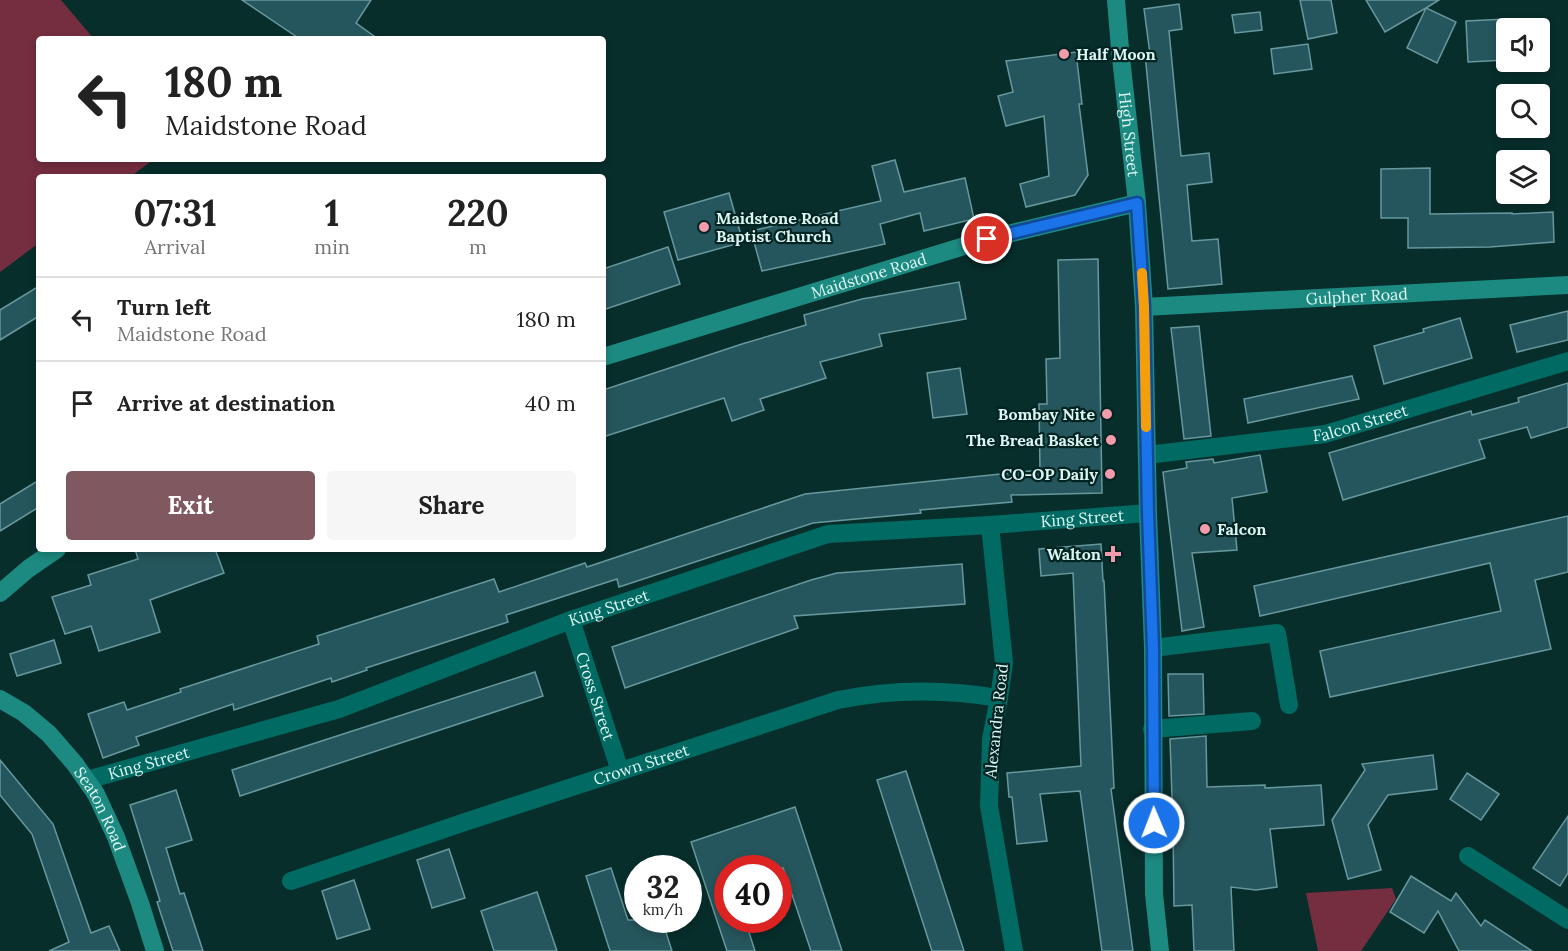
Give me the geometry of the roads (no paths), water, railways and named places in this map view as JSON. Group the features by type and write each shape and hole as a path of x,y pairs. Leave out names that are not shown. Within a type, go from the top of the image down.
{"street":[{"name":"High Street","path":"1116,0 1137,203 1144,307 1153,648 1155,894 1160,951"},
{"name":"Maidstone Road","path":"606,356 987,239 1137,203"},
{"name":"Gulpher Road","path":"1144,307 1568,285"},
{"name":"Falcon Street","path":"1147,455 1325,434 1568,361"},
{"name":"King Street","path":"87,780 339,709 571,620 828,534 1148,513"},
{"name":"Alexandra Road","path":"990,525 1004,663 991,739 988,806 1014,951"},
{"path":"0,593 53,552"},
{"name":"Cross Street","path":"571,620 620,771"},
{"path":"1153,648 1277,633 1289,705"},
{"name":"Crown Street","path":"291,881 838,700 891,692 948,691 999,698"},
{"name":"Seaton Road","path":"0,699 38,723 64,750 87,780 104,809 116,837 155,951"},
{"path":"1152,729 1252,721"},
{"path":"1468,856 1568,920"}],"place":[{"name":"Half Moon","path":"1064,54"},
{"name":"Maidstone Road Baptist Church","path":"704,227"},
{"name":"Bombay Nite","path":"1107,414"},
{"name":"The Bread Basket","path":"1111,440"},
{"name":"CO-OP Daily","path":"1110,474"},
{"name":"Falcon","path":"1205,529"},
{"name":"Walton","path":"1113,554"}]}
